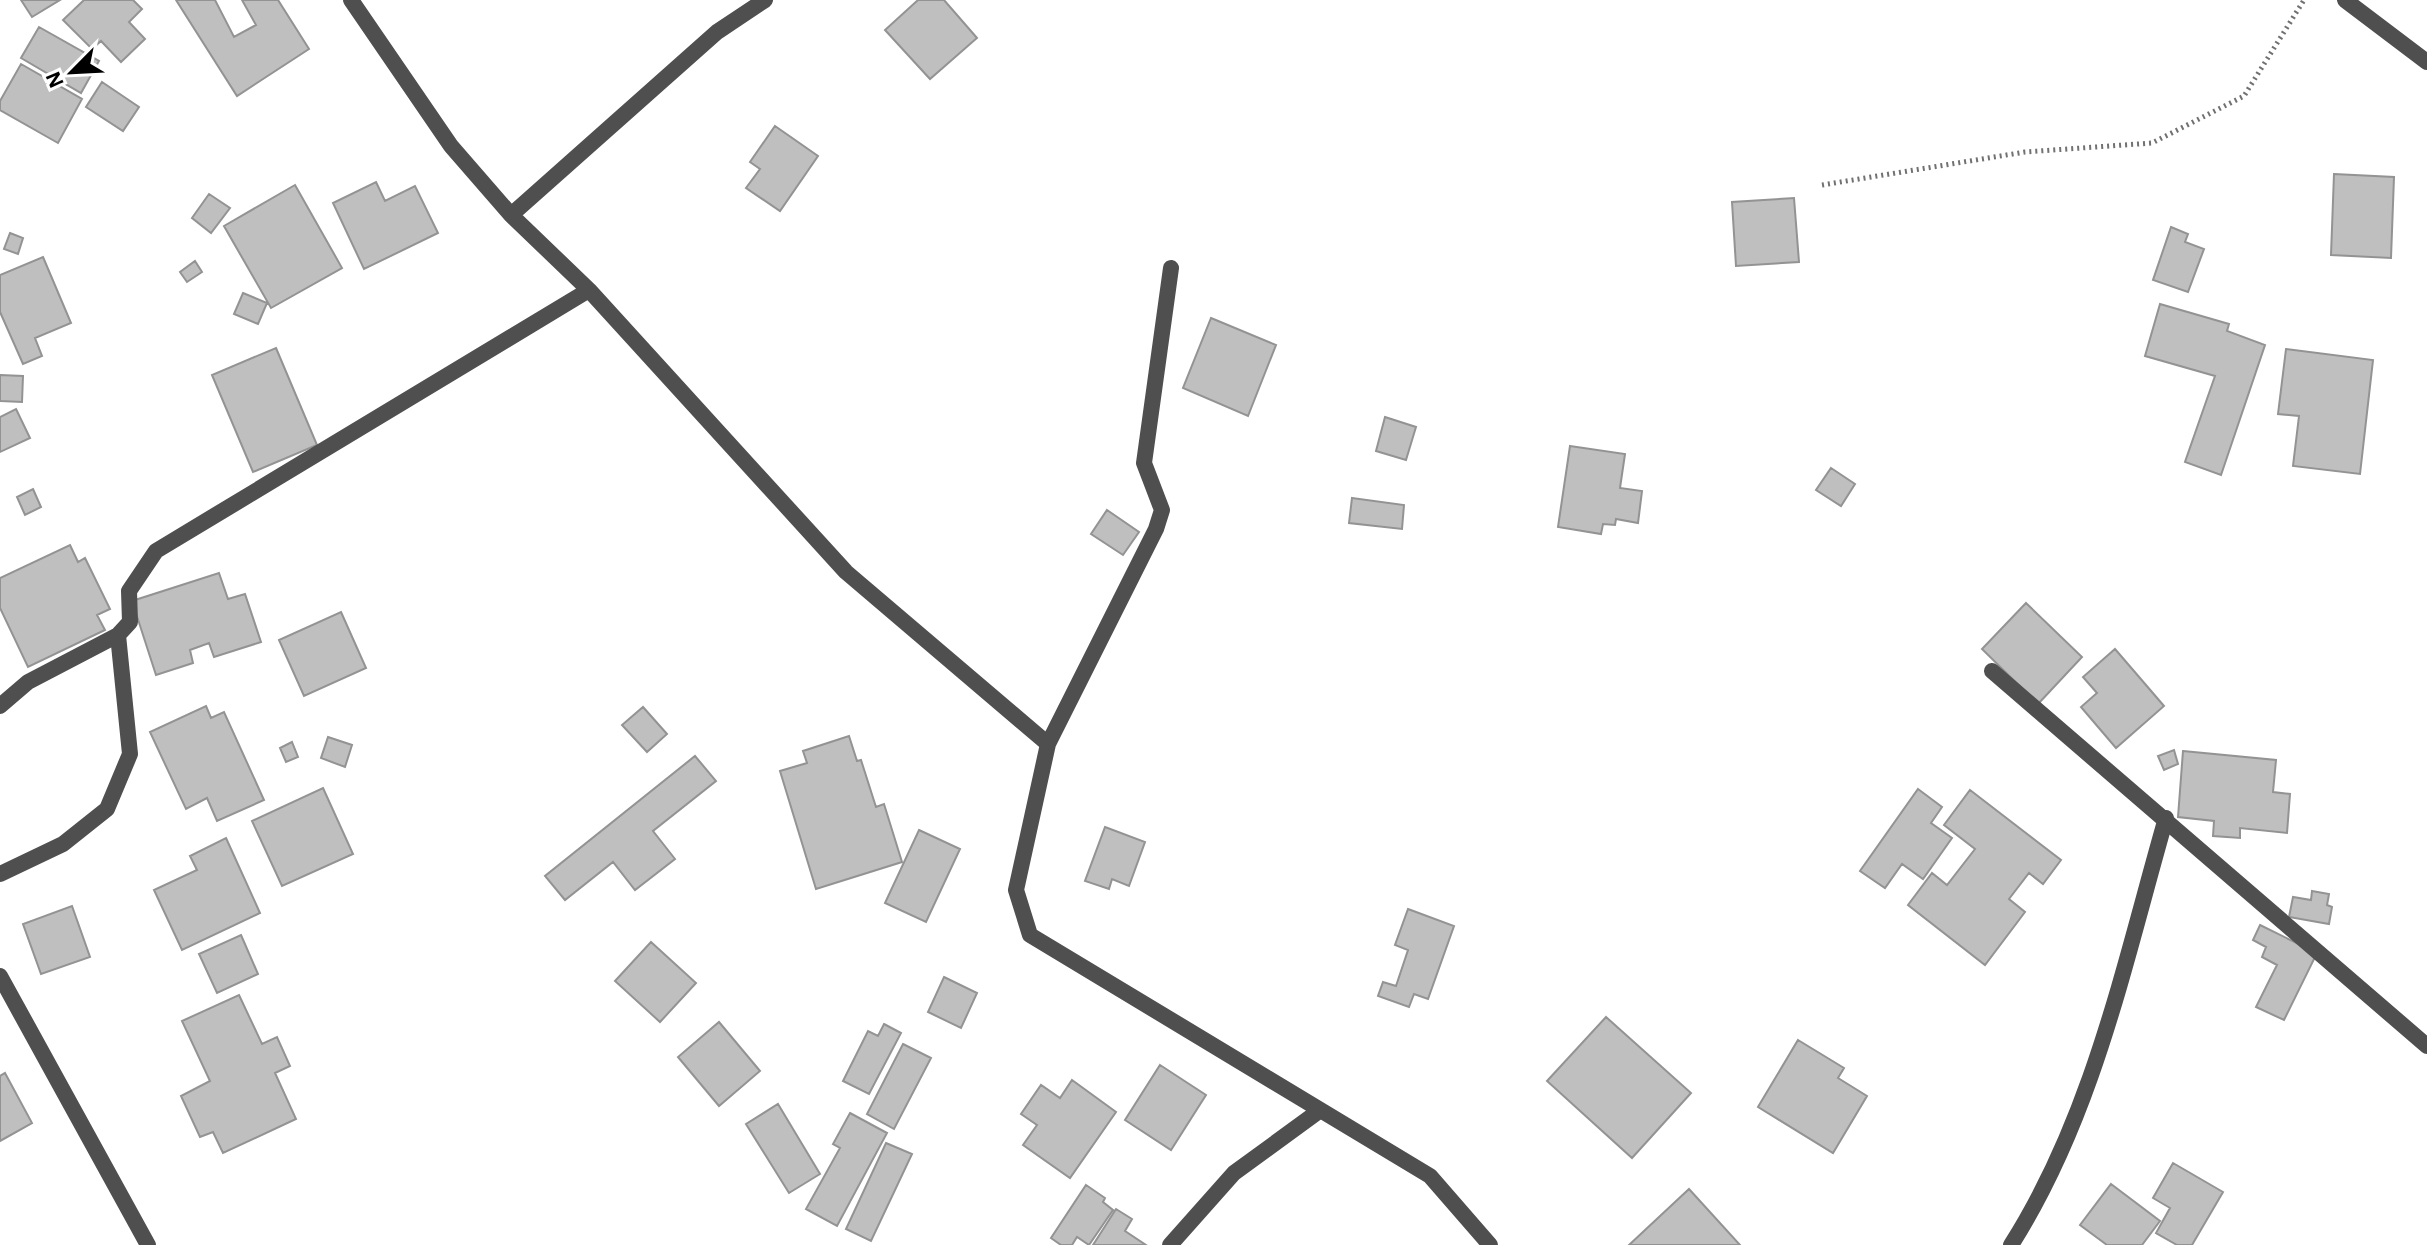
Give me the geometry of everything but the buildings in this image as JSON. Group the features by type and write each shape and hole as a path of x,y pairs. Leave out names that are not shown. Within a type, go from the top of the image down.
{"street":[{"path":"351,0 451,146 511,215 589,290 846,572 1048,744"},
{"path":"511,215 717,32 765,0"},
{"path":"2345,0 2427,62"},
{"path":"1171,268 1144,463 1162,510 1156,529 1048,744 1016,890 1030,935 1430,1176 1490,1245"},
{"path":"0,706 28,682 118,635 130,622 129,591 156,551 589,290"},
{"path":"0,874 63,844 107,809 130,754 118,635"},
{"path":"1992,671 2427,1046"},
{"path":"2011,1245 2033,1211 2086,1097 2166,818"},
{"path":"0,976 148,1245"},
{"path":"1170,1245 1234,1173 1319,1111"}],"path":[{"path":"1822,185 2025,152 2152,143 2244,96 2304,0"}]}
